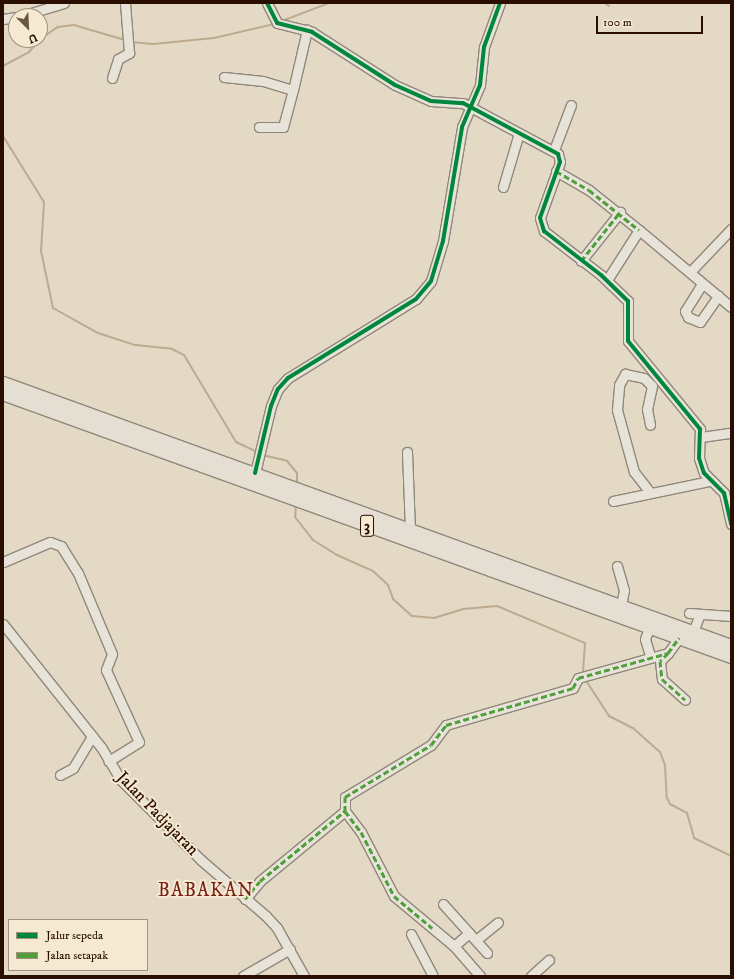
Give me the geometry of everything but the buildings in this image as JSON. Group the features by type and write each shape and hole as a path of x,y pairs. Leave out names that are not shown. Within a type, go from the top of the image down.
{"main road":[{"name":"3","path":"3,383 731,646"},
{"name":"3","path":"3,394 731,657"}],"street":[{"path":"47,8 63,3"},
{"path":"112,78 118,59 129,53 126,3"},
{"path":"267,3 277,23 307,30 418,97 470,106 554,150 560,157 541,223 544,231 607,280 628,301 630,316 627,337 630,345 690,412 701,437 699,458 710,481 729,500 731,524"},
{"path":"255,473 271,406 278,389 288,378 425,291 442,247 462,127 480,85 484,47 500,3"},
{"path":"259,127 283,127 307,30"},
{"path":"224,77 263,81 293,90"},
{"path":"554,150 571,105"},
{"path":"503,187 519,133"},
{"path":"556,171 620,212 691,271 702,284 731,307"},
{"path":"581,261 620,212"},
{"path":"691,271 731,229"},
{"path":"607,280 640,230"},
{"path":"702,284 685,311 688,317 700,322 718,296"},
{"path":"649,492 634,472 617,410 619,384 625,374 644,378 652,386 647,409 650,425"},
{"path":"701,437 731,433"},
{"path":"407,452 410,529"},
{"path":"613,501 649,492 710,481"},
{"path":"3,562 50,542 60,546 78,573 112,654 106,670 139,742 108,760"},
{"path":"617,566 624,590 622,606"},
{"path":"689,613 699,616 731,616"},
{"path":"693,632 699,616"},
{"name":"Jalan Padjajaran","path":"3,624 92,736 108,760 145,806 277,928 304,976"},
{"path":"649,628 645,639 650,655"},
{"path":"679,638 660,661 662,679 685,700"},
{"path":"480,976 454,946 394,896 361,832 345,811 345,798 430,745 446,725 573,688 578,678 650,655 668,653"},
{"path":"60,775 73,768 92,736"},
{"path":"245,899 260,881 345,811"},
{"path":"443,904 487,953"},
{"path":"476,940 498,922"},
{"path":"454,946 469,933"},
{"path":"412,934 433,976"},
{"path":"243,976 290,949"},
{"path":"530,976 549,960"}],"waterway":[{"path":"282,21 329,3"},
{"path":"605,3 609,6"},
{"path":"131,42 153,44 214,38 274,24"},
{"path":"48,34 58,27 74,25 125,40"},
{"path":"3,66 29,52 32,48"},
{"path":"3,136 44,202 41,251 53,308 98,333 136,345 172,349 184,355 236,442 257,452"},
{"path":"262,455 287,461 297,473 297,485"},
{"path":"296,504 295,517 313,540 337,555 373,571 388,585 393,599 412,616 434,618 463,609 497,606 585,643 583,673"},
{"path":"585,679 609,716 633,728 660,752 665,765 667,798 670,804 687,813 694,838 731,856"}],"marked path":[{"path":"556,171 589,190 639,230"},
{"path":"581,261 620,212"},
{"path":"245,899 260,881 345,811 345,797 431,745 446,725 573,688 578,678 668,653 679,638"},
{"path":"668,653 660,661 662,679 685,700"},
{"path":"345,811 361,832 394,896 432,928"}],"cycle path":[{"path":"267,3 277,23 312,32 395,85 431,101 463,103 558,154 560,162 540,218 544,231 601,275 628,301 628,341 700,429 699,458 704,473 724,493 731,524"},
{"path":"255,473 271,406 278,389 288,378 416,299 431,281 443,241 462,127 480,85 484,47 500,3"}],"district":[{"name":"BABAKAN","path":"206,891"}]}
